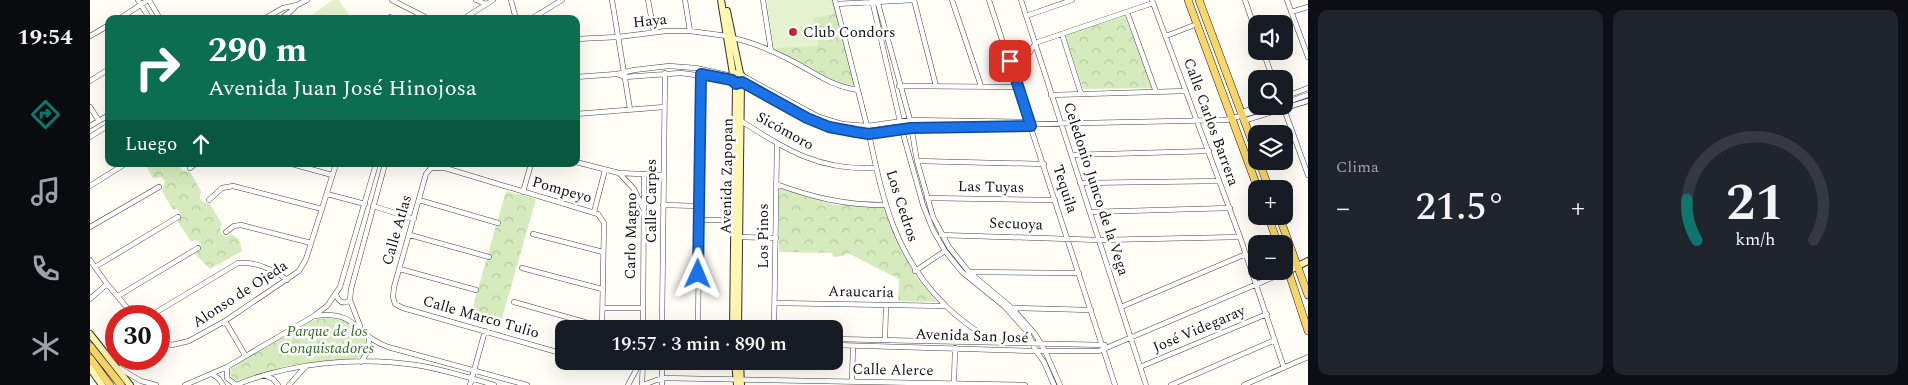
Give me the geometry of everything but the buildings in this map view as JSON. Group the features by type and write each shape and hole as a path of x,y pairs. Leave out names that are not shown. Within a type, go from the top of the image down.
{"main road":[{"path":"1188,0 1255,180"},
{"path":"1199,0 1248,128"},
{"path":"1282,225 1308,293"},
{"path":"1291,280 1308,331"},
{"path":"90,346 123,385"},
{"path":"90,358 110,385"},
{"path":"90,367 110,385"}],"street":[{"path":"138,0 147,15"},
{"path":"125,15 148,0 157,15"},
{"path":"271,15 283,8 297,5 307,0"},
{"path":"392,0 421,15"},
{"path":"476,0 486,4"},
{"path":"470,15 493,0"},
{"path":"511,0 515,15"},
{"path":"538,15 562,0"},
{"path":"612,0 630,109"},
{"path":"648,0 654,32"},
{"path":"684,0 690,31"},
{"name":"Avenida Zapopan","path":"721,0 730,37"},
{"name":"Avenida Zapopan","path":"725,0 737,79 741,121 738,320"},
{"path":"763,0 771,51"},
{"path":"867,126 836,2 914,0 936,86"},
{"path":"952,0 981,86"},
{"name":"Tequila","path":"990,0 1115,385"},
{"name":"Celedonio Junco de la Vega","path":"1021,0 1122,306 1146,385"},
{"path":"1026,16 1072,0"},
{"path":"1245,0 1250,15"},
{"path":"1287,0 1308,58"},
{"path":"875,1 910,120 917,162 932,217 941,235 956,257 969,272 1012,308 1041,343 1060,385"},
{"path":"875,1 902,130 927,218 945,250 962,272 1011,313 1028,333 1054,385"},
{"path":"1015,76 1035,44 1153,2"},
{"name":"Calle Carlos Barrera","path":"1153,2 1230,208 1284,368"},
{"path":"286,15 297,5"},
{"path":"1291,12 1308,7"},
{"path":"1127,12 1156,92"},
{"path":"1166,36 1197,24"},
{"path":"90,36 105,27"},
{"name":"Haya","path":"580,38 690,31 730,37 771,51 795,62 832,84 858,90"},
{"path":"1062,34 1081,94"},
{"path":"624,74 676,66 717,71 819,117 842,124 867,126 910,120 1061,124 1198,121 1232,119 1248,115"},
{"path":"90,81 105,72"},
{"path":"580,77 665,73 701,74 737,79 818,123 869,134 911,128 1030,124"},
{"name":"Calle Carpes","path":"662,320 665,73"},
{"path":"698,320 701,74"},
{"name":"Avenida Zapopan","path":"733,320 737,79"},
{"path":"899,86 1018,87"},
{"path":"1293,94 1308,88"},
{"path":"1051,95 1186,91"},
{"path":"1293,102 1308,95"},
{"path":"1293,104 1308,101"},
{"path":"90,107 99,121"},
{"path":"580,114 664,107"},
{"path":"1244,116 1248,113"},
{"path":"1244,116 1248,115"},
{"path":"1286,115 1308,175"},
{"path":"90,126 105,117"},
{"name":"Sicómoro","path":"741,121 777,143 818,162 844,167 876,168"},
{"path":"90,137 105,128"},
{"name":"Los Cedros","path":"869,134 886,205 896,234 915,271 946,306 990,341"},
{"name":"Los Pinos","path":"774,320 777,143"},
{"path":"1072,155 1209,151"},
{"path":"917,162 1044,164"},
{"path":"580,163 619,173 663,175"},
{"path":"90,186 120,167"},
{"path":"303,167 332,175"},
{"name":"Alonso de Ojeda","path":"170,344 189,341 225,321 302,268 335,167"},
{"path":"185,385 227,367 244,355 314,316 327,306 336,294 343,279 375,167"},
{"path":"360,327 350,300 351,289 384,167"},
{"path":"523,192 530,167"},
{"name":"Pompeyo","path":"432,168 446,168 596,213"},
{"name":"Calle Atlas","path":"393,302 393,293 426,174 432,168"},
{"path":"602,320 604,223 596,213 605,170"},
{"path":"619,173 638,196 645,212"},
{"name":"Carlo Magno","path":"643,320 644,174"},
{"path":"1080,183 1219,181"},
{"path":"776,184 823,200 886,205"},
{"path":"209,200 222,188 233,186 322,209"},
{"path":"90,227 159,187"},
{"path":"327,194 364,204"},
{"name":"Las Tuyas","path":"927,198 1055,200"},
{"path":"419,200 498,223"},
{"path":"373,206 414,219"},
{"path":"663,206 699,206"},
{"path":"1090,212 1230,208"},
{"path":"95,267 178,217"},
{"path":"699,220 734,220"},
{"path":"226,232 236,225 244,225 311,243"},
{"path":"533,234 603,252"},
{"path":"410,235 488,257"},
{"name":"Secuoya","path":"941,235 1099,240 1240,237"},
{"path":"739,237 776,238"},
{"path":"118,296 198,248"},
{"path":"915,271 945,250"},
{"path":"1122,306 1246,254"},
{"path":"90,260 125,305"},
{"name":"Avenida San José","path":"1293,269 1308,261"},
{"path":"169,305 238,264 252,264 271,270 287,280"},
{"path":"522,268 602,289"},
{"path":"400,269 476,290"},
{"path":"969,272 1079,273"},
{"name":"Avenida San José","path":"843,345 1036,351 1099,350 1267,280"},
{"path":"90,299 108,284"},
{"path":"336,294 337,299 341,302 350,300"},
{"name":"Calle Marco Tulio","path":"393,302 403,308 555,351"},
{"path":"514,302 575,320"},
{"name":"Araucaria","path":"775,303 946,306"},
{"path":"885,340 886,305"},
{"path":"602,308 643,308"},
{"path":"1012,308 1090,310"},
{"path":"314,316 326,314 339,316 350,320 360,327 369,338 388,347 527,385"},
{"name":"José Videgaray","path":"1140,367 1267,314"},
{"path":"225,321 244,355"},
{"path":"470,385 486,331"},
{"path":"90,334 105,353"},
{"path":"361,362 368,351 369,338"},
{"name":"Avenida San José","path":"843,339 990,341 1103,347"},
{"path":"924,340 924,347"},
{"path":"1171,385 1275,340"},
{"path":"852,382 853,346"},
{"path":"954,383 955,348"},
{"path":"1244,385 1308,358"},
{"path":"227,367 227,378 236,385 263,375 306,366 361,362 416,365 494,385"},
{"path":"289,385 306,366"},
{"path":"90,367 102,385"},
{"path":"118,370 130,385"},
{"path":"124,370 134,377 156,385"},
{"path":"628,385 637,370"},
{"path":"642,370 642,385"},
{"path":"662,370 662,385"},
{"path":"212,374 223,385"},
{"path":"263,375 270,377 278,385"},
{"name":"Calle Alerce","path":"642,385 662,378 739,382 1025,385"}],"green space":[{"path":"333,0 339,0 349,15 312,15"},
{"path":"767,0 833,0 854,86 835,81 774,48"},
{"name":"Club Condors","path":"767,0 831,0 834,14 813,18 818,46 774,48"},
{"path":"1125,16 1152,88 1083,89 1065,35"},
{"path":"147,167 180,167 182,170 190,172 201,191 200,199 210,204 222,224 221,233 226,237 231,234 239,239 242,251 210,269 195,254 201,244 198,240 191,241 177,221 181,217 180,212 177,209 173,210 162,191 165,181 161,177 153,178"},
{"path":"779,188 835,205 885,207 894,234 914,274 937,302 898,301 899,279 848,253 834,257 831,253 779,252"},
{"path":"506,191 536,199 499,329 469,320"},
{"name":"Parque de los Conquistadores","path":"326,318 350,324 363,333 366,339 366,347 363,356 354,359 290,365 237,381 232,378 231,368 313,320"}],"place":[{"name":"Club Condors","path":"793,32"}],"route":[{"path":"698,274 701,74 732,80 734,84 742,82 807,118 829,127 856,132 869,134 911,128 1031,126 1010,61"}]}
